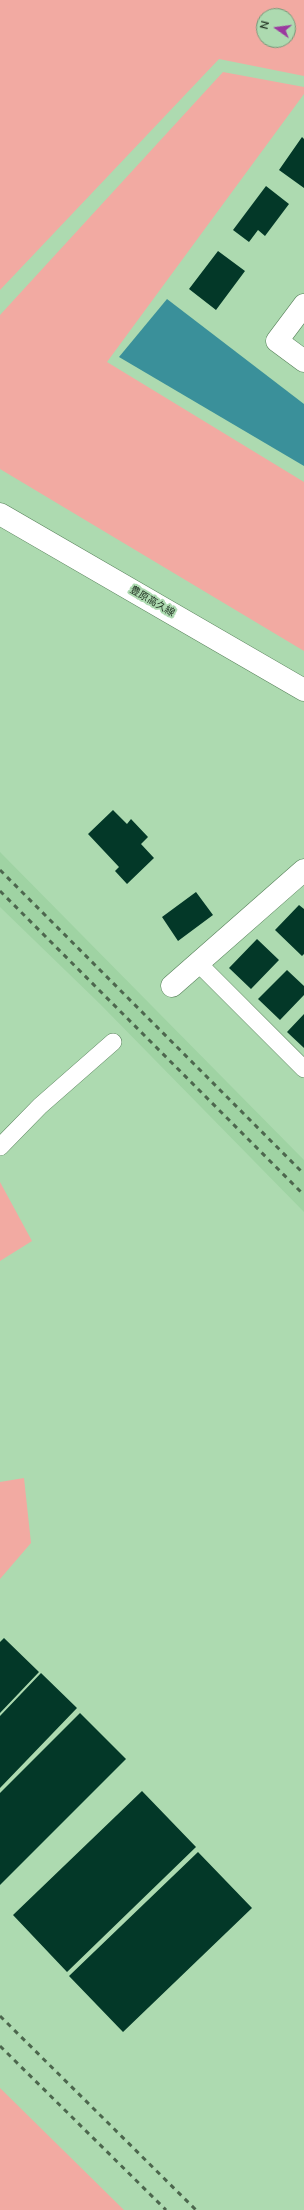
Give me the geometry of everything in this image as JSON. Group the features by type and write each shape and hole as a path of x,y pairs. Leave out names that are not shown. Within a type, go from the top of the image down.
{"main road":[{"path":"304,305 277,341 304,361"},
{"name":"豊原高久線","path":"0,514 304,690"},
{"path":"172,986 197,962 304,870"}],"lane":[{"path":"197,962 304,1069"},
{"path":"0,1147 40,1106 113,1042"}],"shaded area":[{"path":"0,0 304,0 304,76 219,59 0,290"},
{"path":"223,72 304,87 304,94 107,362 304,482 304,651 0,469 0,315"},
{"path":"0,852 304,1160 304,1212 100,1004 0,907"},
{"path":"0,1182 32,1241 0,1261"},
{"path":"24,1478 31,1543 0,1579 0,1482"},
{"path":"0,2088 124,2210 0,2210"}],"water":[{"path":"167,299 304,404 304,466 119,357"}],"building":[{"path":"302,137 304,139 304,188 279,170"},
{"path":"266,186 289,204 265,236 258,230 249,242 233,230"},
{"path":"218,251 245,271 216,310 189,289"},
{"path":"113,810 127,824 131,819 148,837 141,844 154,858 127,884 115,871 119,867 88,834"},
{"path":"196,892 213,915 178,941 162,917"},
{"path":"299,905 304,909 304,954 302,956 275,930"},
{"path":"257,939 279,960 251,989 229,968"},
{"path":"287,970 304,986 304,995 280,1020 258,999"},
{"path":"304,1014 304,1048 287,1032"},
{"path":"4,1638 39,1672 0,1713 0,1642"},
{"path":"41,1673 77,1708 0,1788 0,1716"},
{"path":"80,1713 126,1759 0,1885 0,1793"},
{"path":"142,1791 196,1847 67,1972 13,1915"},
{"path":"198,1852 252,1908 123,2032 69,1976"}],"railway":[{"path":"0,870 304,1174"},
{"path":"0,891 304,1195"},
{"path":"0,2016 196,2210"},
{"path":"0,2046 166,2210"}]}
